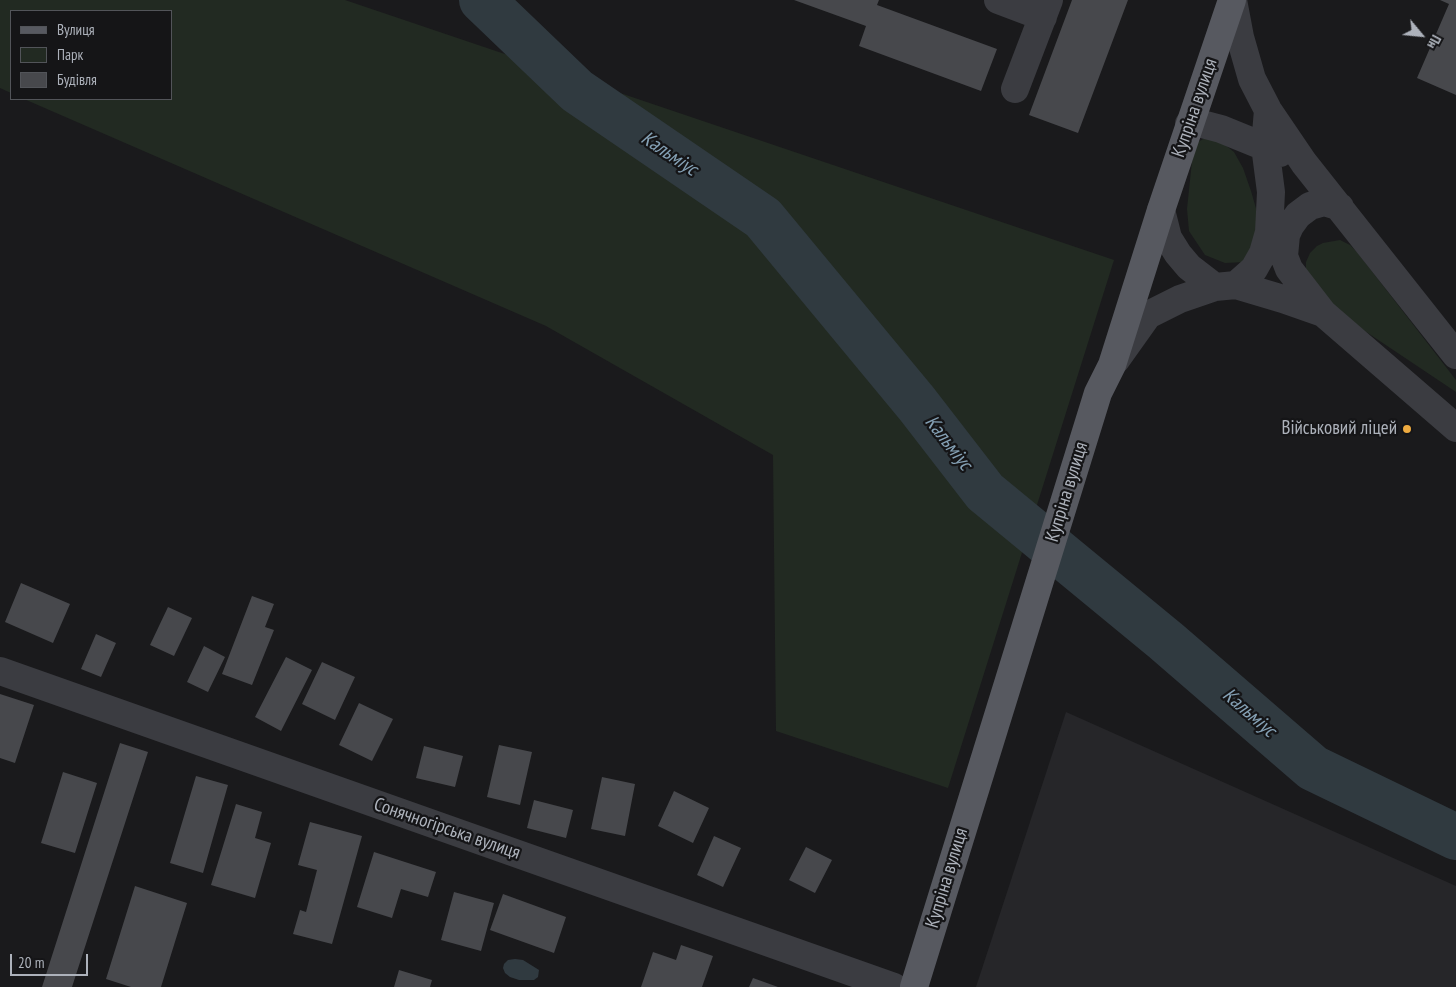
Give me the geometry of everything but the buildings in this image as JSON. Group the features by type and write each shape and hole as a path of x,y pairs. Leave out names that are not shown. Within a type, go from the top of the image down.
{"main road":[{"name":"Купріна вулиця","path":"914,987 1098,393 1112,365 1161,210 1232,0"}],"street":[{"path":"998,0 1046,9 1015,89"},
{"path":"1232,0 1252,79 1268,110 1304,163 1456,355"},
{"path":"1112,365 1148,315 1180,299 1225,286 1254,270 1263,253 1268,232 1271,192 1265,146 1268,110"},
{"path":"1190,124 1202,124 1221,129 1304,163"},
{"path":"1340,207 1324,202 1310,206 1298,215 1286,235 1284,256 1289,269 1323,313 1456,428"},
{"path":"1161,210 1168,238 1189,267 1225,286 1283,299 1323,313"},
{"name":"Сонячногірська вулиця","path":"0,671 894,987"}],"shaded area":[{"path":"1066,712 1456,886 1456,987 976,987"},
{"path":"508,960 523,960 539,970 538,977 534,980 519,980 510,977 505,973 504,964"}],"green space":[{"path":"0,0 345,0 1114,260 948,788 776,731 773,455 546,326 26,100 172,100 172,10 10,10 10,93 0,88"},
{"path":"1205,138 1220,141 1234,152 1243,168 1251,191 1257,212 1256,242 1245,262 1225,263 1205,255 1189,231 1187,209 1192,161 1198,142"},
{"path":"1340,240 1350,245 1357,252 1456,380 1456,392 1323,303 1306,273 1306,262 1310,253 1317,246"}],"waterway":[{"name":"Кальміус","path":"482,0 577,91 763,218 917,404 985,492 1166,641 1313,768 1456,837"}],"place":[{"name":"Військовий ліцей","path":"1407,429"}]}
